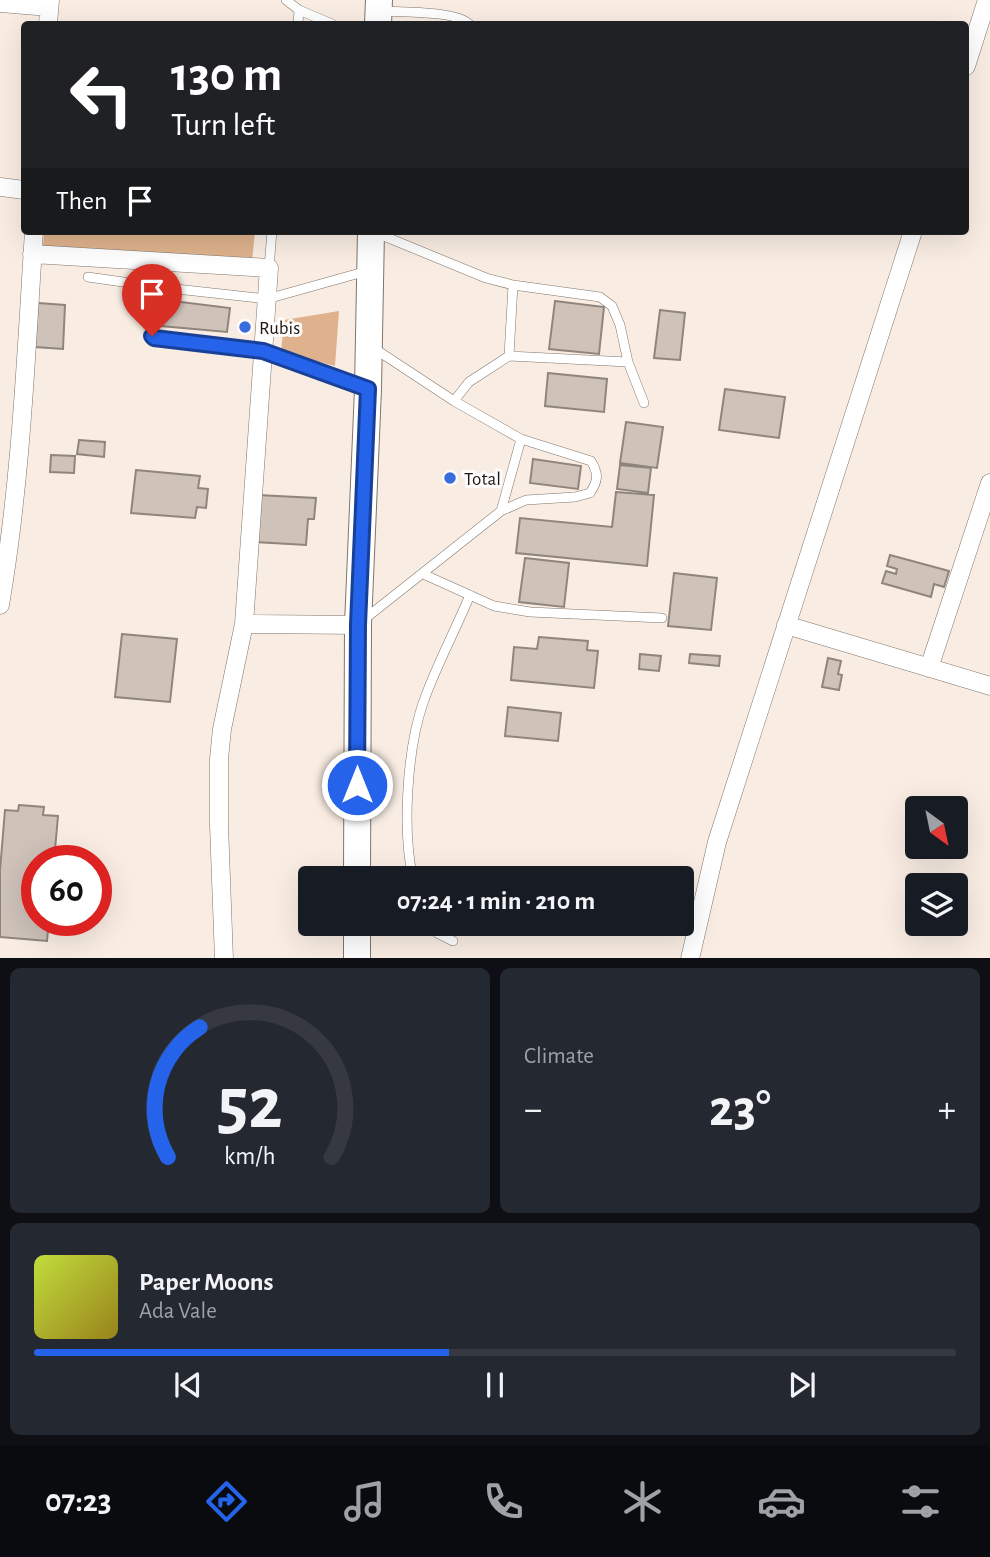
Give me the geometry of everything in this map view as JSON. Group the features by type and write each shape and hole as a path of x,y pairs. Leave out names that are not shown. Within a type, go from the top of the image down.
{"main road":[{"path":"357,866 358,625 372,235"},
{"path":"357,936 357,958"}],"street":[{"path":"969,57 987,0"},
{"path":"0,3 49,11"},
{"path":"0,187 21,190"},
{"path":"0,605 7,492 23,397 34,235"},
{"path":"690,958 718,842 912,235"},
{"path":"32,254 269,268 244,624 222,729 219,759 224,958"},
{"path":"929,668 990,483"},
{"path":"244,624 358,625"},
{"path":"786,625 990,687"}],"lane":[{"path":"286,0 299,10 325,21"},
{"path":"298,21 299,10"},
{"path":"378,12 443,15 466,21"},
{"path":"269,268 272,235"},
{"path":"382,235 486,278 513,285 600,297 612,306 620,325 628,362 644,403"},
{"path":"88,277 267,299 369,270"},
{"path":"509,356 513,285"},
{"path":"158,287 151,333 154,338 263,351 368,389"},
{"path":"358,625 501,512 526,500 575,497 590,493 597,481 597,470 591,461 521,439 454,401 368,344"},
{"path":"454,401 469,382 509,356 628,362"},
{"path":"501,512 521,439"},
{"path":"423,574 494,606 530,612 662,618"},
{"path":"412,866 407,800 412,751 423,704 470,595"},
{"path":"443,936 453,941"}],"shaded area":[{"path":"44,235 255,235 252,262 43,248"},
{"path":"339,311 335,366 281,352 284,320"}],"building":[{"path":"165,300 230,308 227,332 161,326"},
{"path":"555,301 604,307 599,354 549,349"},
{"path":"38,303 65,305 63,349 35,347"},
{"path":"660,310 685,313 680,360 654,358"},
{"path":"548,373 607,379 604,412 545,406"},
{"path":"725,389 785,397 779,438 719,430"},
{"path":"626,422 663,427 657,468 620,463"},
{"path":"79,440 105,442 104,457 77,454"},
{"path":"51,455 75,456 74,473 50,472"},
{"path":"533,459 581,466 578,489 530,483"},
{"path":"620,465 651,468 648,493 617,489"},
{"path":"136,470 200,476 198,488 208,489 206,508 197,507 195,518 131,513"},
{"path":"616,492 654,495 647,566 516,553 520,518 612,527"},
{"path":"258,495 316,498 314,519 308,519 306,545 255,542"},
{"path":"890,555 949,571 944,587 934,584 931,597 882,583 886,571 896,574 897,569 887,566"},
{"path":"525,558 569,563 564,607 519,602"},
{"path":"674,573 717,578 711,630 668,626"},
{"path":"122,634 177,639 170,702 115,697"},
{"path":"539,637 588,641 587,650 598,651 594,688 511,680 514,647 537,649"},
{"path":"640,654 661,656 659,671 639,669"},
{"path":"690,654 720,656 719,666 689,663"},
{"path":"828,658 841,661 839,690 822,687"},
{"path":"508,707 561,713 558,741 505,736"},
{"path":"19,805 44,807 43,815 58,816 55,845 21,845 21,936 47,936 47,941 0,937 0,870 5,810 18,811"}],"place":[{"name":"Rubis","path":"245,327"},
{"name":"Total","path":"450,478"}],"route":[{"path":"152,336 263,351 368,389 358,625 357,785"}]}
